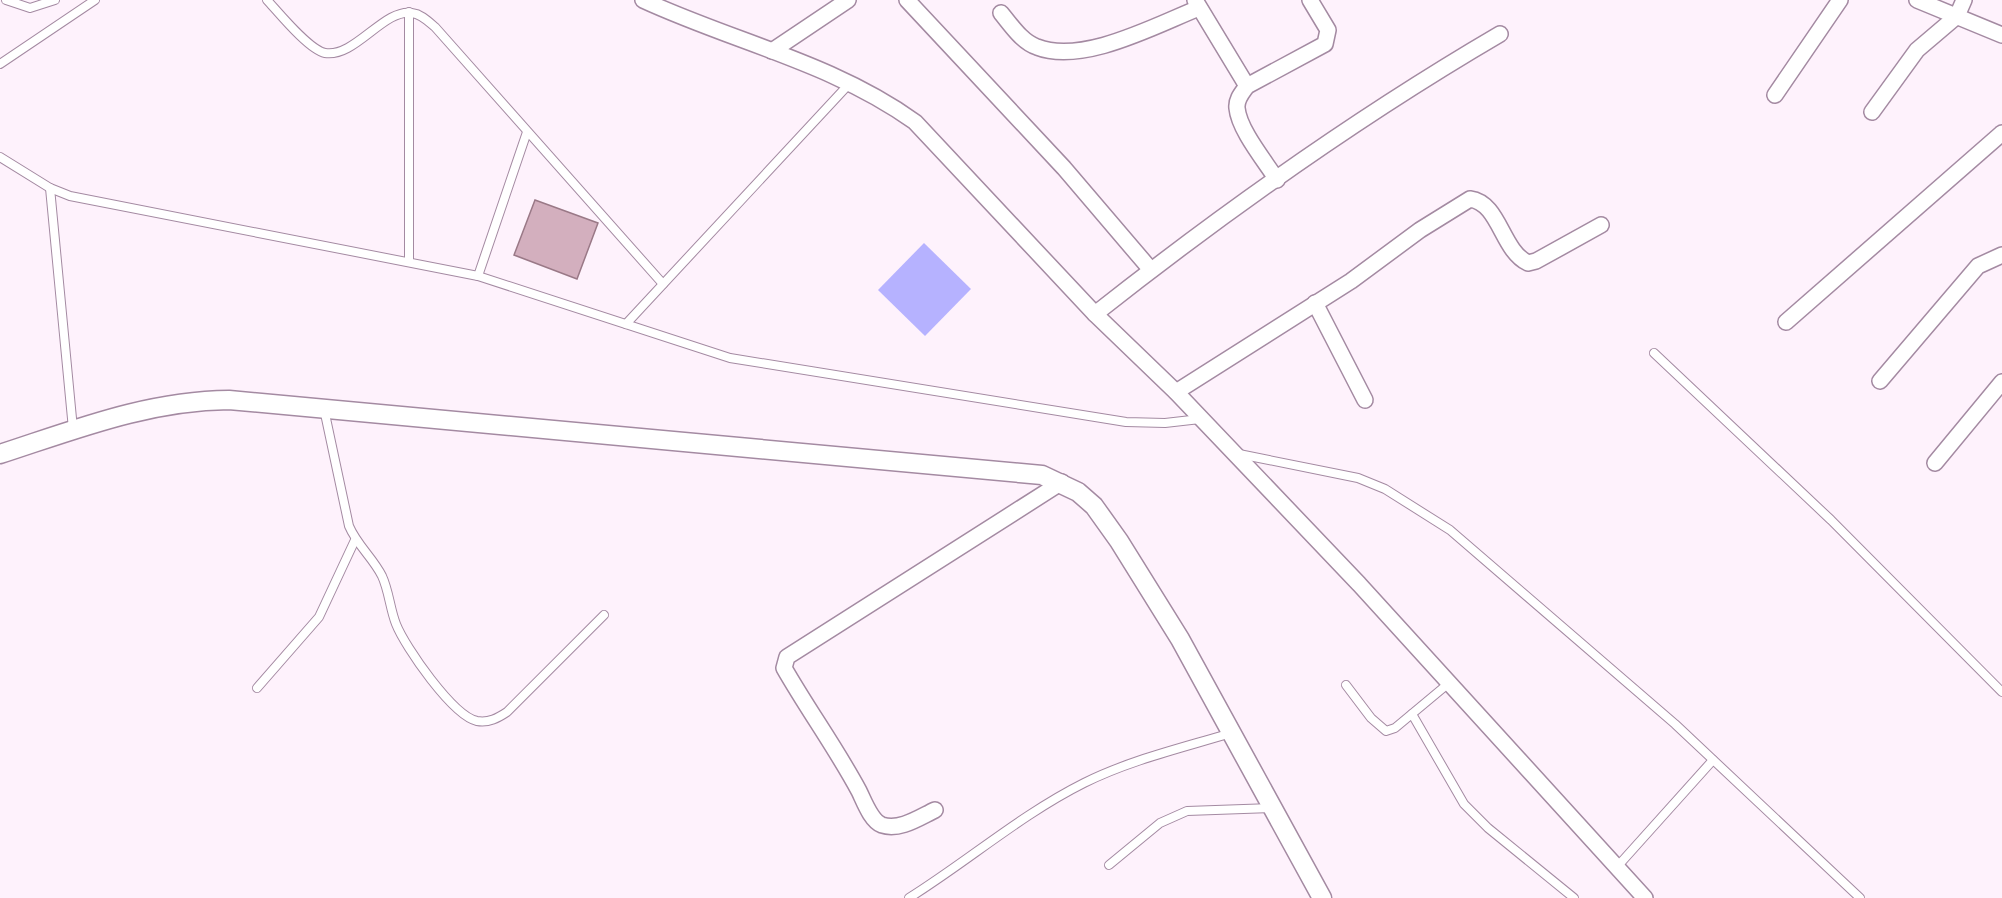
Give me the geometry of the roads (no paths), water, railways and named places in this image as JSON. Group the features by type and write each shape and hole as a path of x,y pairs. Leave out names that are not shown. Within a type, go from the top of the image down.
{"street":[{"path":"643,0 851,82 885,100 935,140 1095,314 1235,453 1645,898"},
{"path":"772,51 848,0"},
{"path":"907,0 1064,168 1151,270"},
{"path":"1277,180 1240,119 1237,106 1239,96 1247,86 1325,44 1328,30 1310,0"},
{"path":"1775,95 1840,0"},
{"path":"1917,0 2002,35"},
{"path":"1872,112 1917,50 1957,16 1964,0"},
{"path":"1001,13 1027,41 1036,47 1077,50 1105,46 1197,4 1247,86"},
{"path":"1095,314 1151,270 1385,104 1500,34"},
{"path":"1786,322 2002,133"},
{"path":"1176,392 1315,303 1470,199 1479,200 1487,206 1514,253 1528,263 1550,254 1601,225"},
{"path":"1880,381 1978,266 2002,255"},
{"path":"1315,303 1365,400"},
{"path":"1935,463 2002,382"},
{"path":"0,454 137,410 193,401 229,400 1042,475 1062,482 1094,506 1119,541 1180,639 1322,898"},
{"path":"935,810 905,824 892,826 880,824 870,813 842,759 784,668 787,657 1062,482"}],"lane":[{"path":"6,0 30,8 55,0"},
{"path":"0,64 95,0"},
{"path":"267,0 309,43 324,53 336,53 350,46 396,16 409,12 420,15 435,27 663,284"},
{"path":"409,12 409,262"},
{"path":"626,324 851,82"},
{"path":"478,276 527,132"},
{"path":"0,156 50,188 95,202 478,276 730,358 777,368 1126,422 1166,423 1202,419"},
{"path":"50,188 74,430"},
{"path":"1654,353 1831,520 2002,692"},
{"path":"324,409 349,526 355,540 383,579 395,622 410,653 462,711 476,721 491,721 507,712 604,615"},
{"path":"1235,453 1358,478 1414,506 1450,530 1528,595 1713,760 1860,898"},
{"path":"256,688 319,617 355,540"},
{"path":"1346,685 1371,718 1386,731 1395,728 1449,683"},
{"path":"1412,714 1464,804 1488,828 1574,898"},
{"path":"909,898 1083,783 1128,765 1233,733"},
{"path":"1616,867 1713,760"},
{"path":"1109,865 1160,823 1187,811 1274,808"}]}
